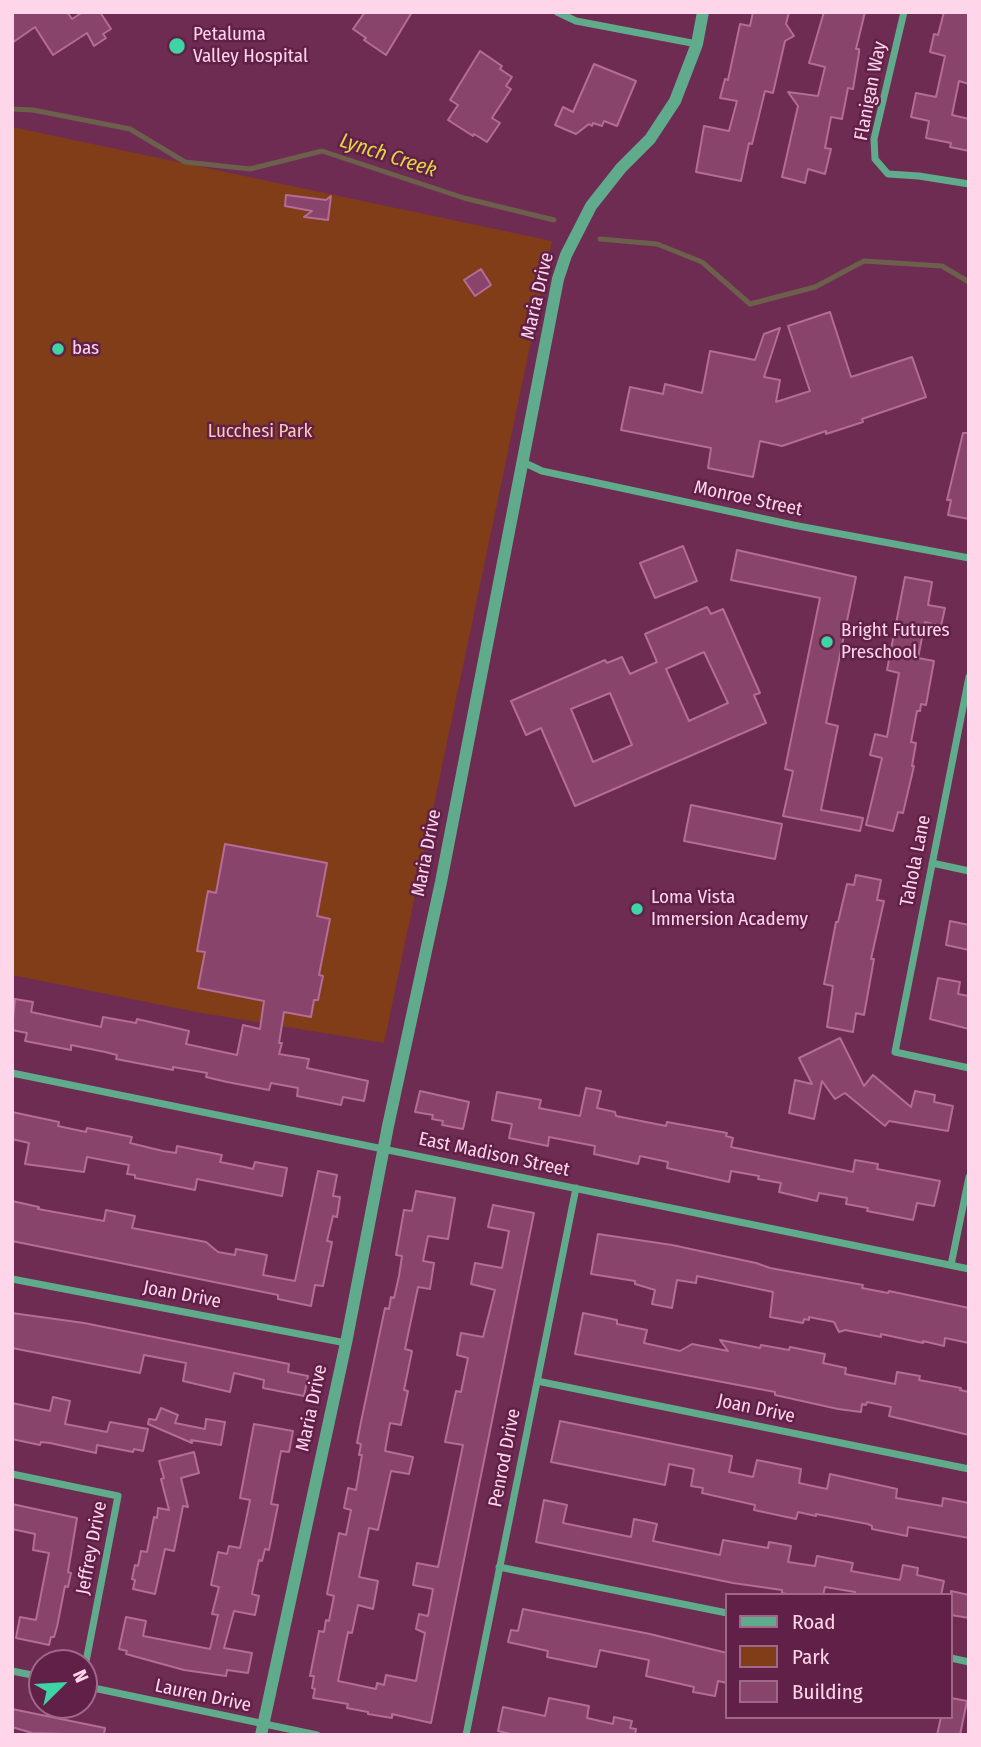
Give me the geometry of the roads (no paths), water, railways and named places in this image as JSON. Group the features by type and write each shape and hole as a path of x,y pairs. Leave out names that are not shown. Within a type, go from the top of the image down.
{"street":[{"path":"557,12 576,21 697,44"},
{"name":"Maria Drive","path":"262,1730 346,1343 443,869 558,279 566,255 591,206 621,167 650,139 675,101 697,44 704,12"},
{"name":"Flanigan Way","path":"904,12 874,139 875,159 887,174 969,184"},
{"name":"Monroe Street","path":"523,462 542,471 780,522 969,558"},
{"name":"Tahola Lane","path":"969,677 895,1052 969,1068"},
{"path":"932,863 969,871"},
{"name":"East Madison Street","path":"12,1073 969,1269"},
{"path":"951,1265 969,1177"},
{"name":"Penrod Drive","path":"466,1735 576,1188"},
{"name":"Joan Drive","path":"12,1279 346,1343"},
{"name":"Joan Drive","path":"537,1381 969,1469"},
{"name":"Jeffrey Drive","path":"12,1474 118,1496 88,1649"},
{"path":"499,1567 726,1613"},
{"name":"Lauren Drive","path":"98,1689 262,1730 317,1735"}],"waterway":[{"name":"Lynch Creek","path":"12,109 33,110 130,129 185,162 250,169 322,151 464,198 554,220"},
{"name":"Lynch Creek","path":"600,239 657,244 702,262 750,304 815,287 864,261 942,266 969,282"}],"place":[{"name":"Petaluma Valley Hospital","path":"177,46"},
{"name":"bas","path":"58,349"},
{"name":"Bright Futures Preschool","path":"827,642"},
{"name":"Loma Vista Immersion Academy","path":"637,909"}],"park label":[{"name":"Lucchesi Park","path":"260,432"}]}
